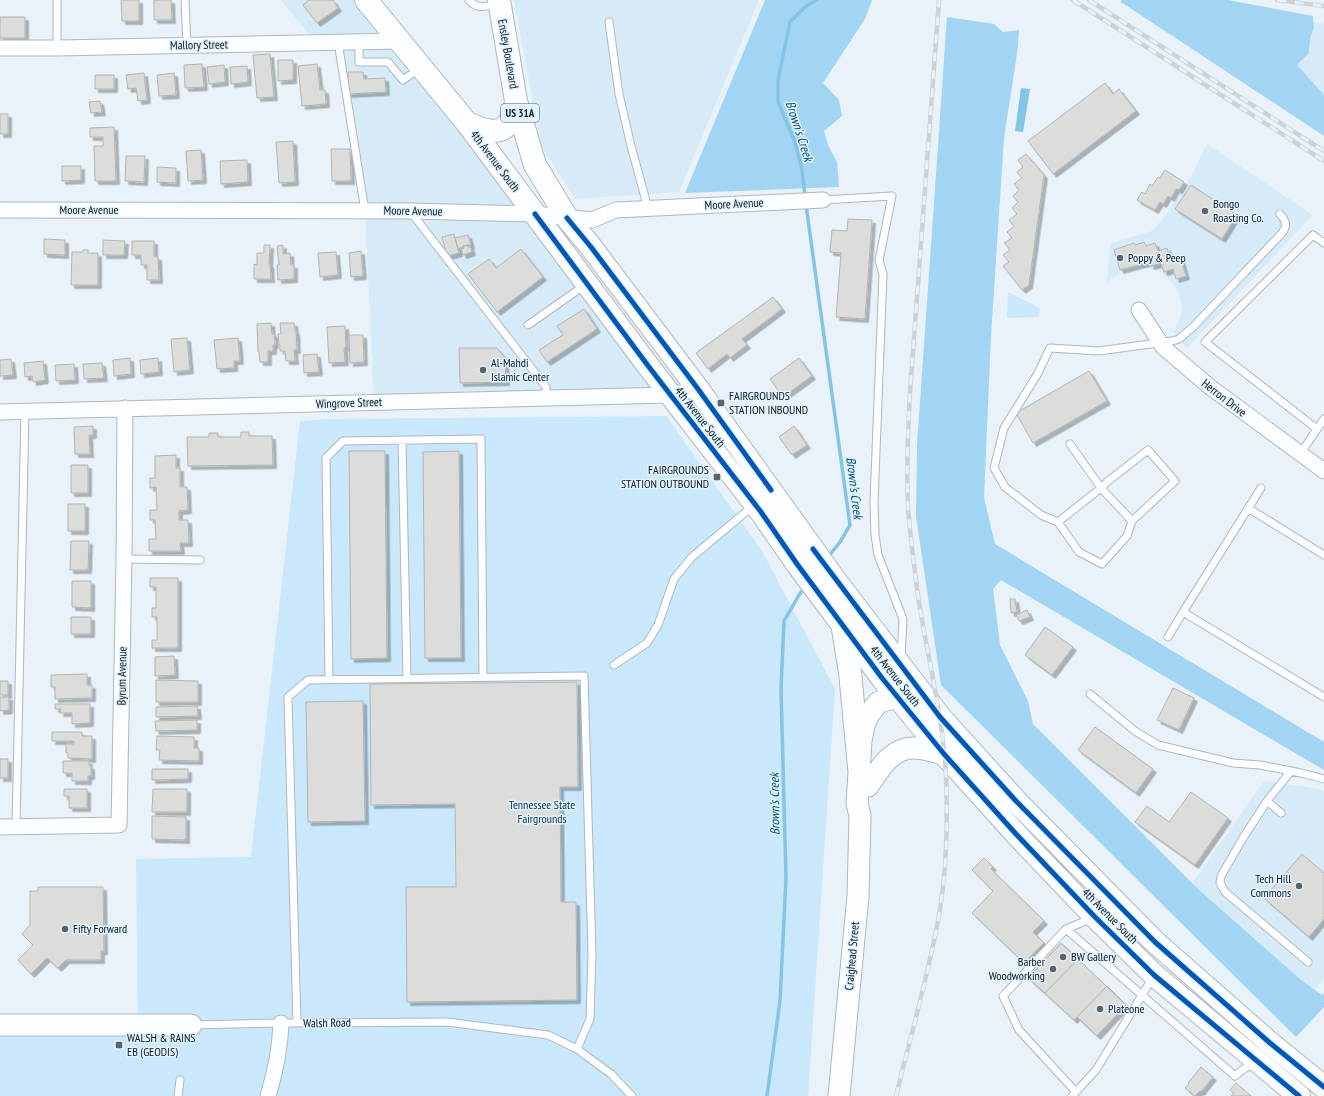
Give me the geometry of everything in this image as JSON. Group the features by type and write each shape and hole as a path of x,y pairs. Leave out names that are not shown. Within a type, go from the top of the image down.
{"main road":[{"name":"4th Avenue South","path":"366,0 466,123 670,395 763,497 813,549 940,718 1022,806 1264,1052 1299,1096"},
{"name":"Ensley Boulevard","path":"499,2 516,101 536,165 567,218"},
{"path":"466,123 489,131 499,131 507,126 512,119 516,101"},
{"name":"4th Avenue South","path":"567,218 591,246 698,389 763,497 797,564 842,624 893,697 1016,834 1154,975 1264,1052 1324,1087"},
{"path":"842,624 850,672 859,766"}],"street":[{"name":"Mallory Street","path":"0,48 187,46 398,41"},
{"name":"Moore Avenue","path":"0,210 410,211 535,214 592,220 616,210 823,200"},
{"name":"Herron Drive","path":"1139,310 1159,343 1210,387 1324,471"},
{"name":"Wingrove Street","path":"0,412 670,395 698,389"},
{"name":"Byrum Avenue","path":"0,827 119,825 125,408"},
{"name":"Craighead Street","path":"860,815 866,806 872,747 876,732 906,672"},
{"name":"Craighead Street","path":"839,1096 858,896 860,815 857,804 862,734 869,714 879,702 893,697"},
{"path":"868,786 884,762 896,752 913,748 926,749 944,754"},
{"path":"268,1096 276,1068 281,1041 281,1022"},
{"name":"Walsh Road","path":"0,1025 191,1025"}],"lane":[{"path":"57,0 57,48"},
{"path":"185,0 187,46"},
{"path":"469,0 478,7 499,2"},
{"path":"609,22 619,94 646,201 644,209"},
{"path":"338,42 365,211"},
{"path":"359,42 359,62 388,62 403,80 421,68"},
{"path":"823,200 892,196 879,260 883,274 874,502 878,555 903,619 906,672"},
{"path":"410,211 546,387 546,398"},
{"path":"1058,522 1148,450 1175,481 1132,520 1127,536 1102,564 1079,552 1058,522 1041,515 1005,487 994,468 1004,428 1037,375 1050,348 1099,352 1179,339 1193,327 1282,233 1286,227 1286,221 1280,214"},
{"path":"1317,429 1205,342 1313,235 1324,242"},
{"path":"528,326 587,284"},
{"path":"16,827 25,411"},
{"path":"1300,454 1324,420"},
{"path":"329,679 326,458 343,441 402,440 481,439 483,677"},
{"path":"402,440 407,678"},
{"path":"1070,444 1101,488 1132,520"},
{"path":"1168,637 1261,488"},
{"path":"614,666 646,643 658,625 674,579 692,557 763,497"},
{"path":"1248,508 1324,555"},
{"path":"124,559 200,560"},
{"path":"1183,612 1324,697"},
{"path":"297,1023 288,697 308,680 584,676 592,953 590,1019 577,1049"},
{"path":"1090,694 1135,730 1158,745 1234,763 1260,765 1324,779"},
{"path":"1291,771 1266,801 1221,876 1220,883 1225,892 1308,962"},
{"path":"1266,801 1281,813"},
{"path":"1115,901 1095,916 1066,929 1003,996 1019,1030 1074,1094 1096,1070 1154,975"},
{"path":"1066,929 1235,1076 1264,1052"},
{"name":"Walsh Road","path":"191,1025 281,1022 447,1022 548,1035 577,1049 611,1074 632,1096"},
{"path":"178,1096 180,1080"}],"shaded area":[{"path":"281,0 366,0 670,395 374,402 365,211 338,43 316,43"},
{"path":"514,0 759,0 679,192 575,199 541,145"},
{"path":"765,0 872,0 865,19 823,83 839,100 842,116 824,131 828,145 837,162 839,187 685,193"},
{"path":"1121,0 1228,0 1313,16 1314,28 1310,38 1309,53 1297,65 1324,95 1324,136 1121,2"},
{"path":"947,17 994,24 1003,32 1019,30 1018,47 1004,138 991,336 984,498 995,544 1324,742 1324,770 1001,580 993,589 1000,645 1028,701 1033,724 1198,889 1301,980 1322,995 1324,993 1324,1007 1296,1037 941,685 916,516 917,445"},
{"path":"1297,22 1324,23 1324,128 1262,88"},
{"path":"1021,88 1030,89 1023,132 1015,131"},
{"path":"1207,144 1313,215 1187,348 1173,332 1180,319 1182,305 1178,292 1172,282 1161,272 1148,268 1135,267 1122,271 1111,279 1106,285 1111,243 1152,231 1166,215 1191,177"},
{"path":"1264,781 1320,789 1324,792 1324,978 1312,993 1187,891"}],"green space":[{"path":"1008,292 1040,308 1039,317 1007,318"},
{"name":"Tennessee State Fairgrounds","path":"666,416 762,551 835,689 808,1096 0,1096 0,1036 138,1034 136,859 251,857 300,421 327,419"}],"building":[{"path":"121,0 139,0 139,21 122,21"},
{"path":"154,0 171,0 172,20 154,20"},
{"path":"309,0 333,0 338,8 317,23 303,5"},
{"path":"0,17 25,17 25,38 0,38"},
{"path":"270,54 274,97 257,98 253,55"},
{"path":"278,60 293,60 293,80 278,81"},
{"path":"202,64 204,87 185,88 184,65"},
{"path":"317,64 320,90 325,90 326,104 302,106 298,66"},
{"path":"224,65 225,82 209,84 207,67"},
{"path":"247,66 248,82 231,84 230,67"},
{"path":"348,72 363,72 364,79 385,78 386,92 348,94"},
{"path":"144,73 147,100 138,101 136,88 128,89 126,75"},
{"path":"174,73 176,95 159,96 157,75"},
{"path":"95,75 114,75 114,89 95,89"},
{"path":"1105,83 1113,94 1119,89 1136,111 1053,174 1028,141"},
{"path":"100,101 102,112 91,113 89,102"},
{"path":"0,114 8,114 8,134 0,134"},
{"path":"114,127 116,181 95,181 94,146 103,146 103,137 90,137 90,128"},
{"path":"293,141 295,182 279,183 276,142"},
{"path":"331,149 350,149 351,181 332,181"},
{"path":"201,150 203,180 188,181 186,151"},
{"path":"1026,154 1044,175 1029,285 1022,290 1003,266 1009,262 1003,255 1010,250 1004,243 1012,238 1007,232 1014,226 1009,220 1017,214 1012,208 1018,202 1013,196 1019,190 1014,184 1022,178 1017,172 1023,167 1018,160"},
{"path":"126,156 145,156 144,182 125,181"},
{"path":"247,160 248,182 221,184 220,161"},
{"path":"62,166 81,166 81,180 62,181"},
{"path":"157,167 176,168 176,183 157,182"},
{"path":"1165,170 1184,182 1179,190 1176,189 1171,198 1168,196 1163,204 1160,202 1155,210 1137,200 1142,192 1145,194 1150,184 1152,186 1158,177 1160,178"},
{"path":"1191,185 1237,215 1222,239 1175,209"},
{"path":"848,219 872,220 865,319 836,317 841,253 830,252 832,230 847,231"},
{"path":"454,234 459,253 447,256 442,237"},
{"path":"468,235 471,245 463,246 458,249 455,238"},
{"path":"44,239 65,240 65,255 44,254"},
{"path":"103,240 125,241 124,255 103,255"},
{"path":"132,241 154,241 154,256 158,257 159,280 147,280 147,265 141,265 141,255 132,255"},
{"path":"1144,242 1146,246 1155,243 1158,251 1167,248 1170,259 1180,256 1186,276 1176,279 1173,269 1164,272 1161,263 1151,266 1150,262 1120,270 1114,250 1134,243 1135,245"},
{"path":"264,245 270,245 269,264 271,279 254,279 254,264 257,265 257,253 264,253"},
{"path":"283,245 283,254 290,253 291,265 294,265 294,279 278,280 277,265 279,265 277,246"},
{"path":"468,245 468,247 470,246 472,252 463,255 461,249 464,248 463,246"},
{"path":"521,249 543,277 497,312 468,274 489,259 496,268"},
{"path":"83,250 88,250 88,253 98,253 98,285 71,285 72,252 83,252"},
{"path":"361,251 363,276 351,277 349,253"},
{"path":"336,252 338,275 320,277 318,253"},
{"path":"773,297 782,309 742,339 747,345 730,358 727,354 708,369 696,353"},
{"path":"584,309 597,329 547,362 539,350 563,335 557,326"},
{"path":"271,323 275,345 273,345 273,351 268,351 268,362 260,362 258,352 257,324"},
{"path":"280,323 294,323 297,350 294,350 295,361 286,361 285,351 280,351 278,334 281,334"},
{"path":"345,326 345,362 329,363 327,327"},
{"path":"349,335 363,335 364,362 350,363"},
{"path":"187,338 190,370 174,372 171,339"},
{"path":"238,338 240,361 234,361 234,368 217,369 214,340"},
{"name":"Al-Mahdi Islamic Center","path":"459,348 497,348 505,358 506,382 460,383"},
{"path":"317,354 319,372 304,373 303,355"},
{"path":"130,358 131,374 114,376 113,360"},
{"path":"158,358 159,372 141,374 140,360"},
{"path":"799,358 812,376 783,397 770,379"},
{"path":"11,359 13,375 0,376 0,360"},
{"path":"43,361 45,380 33,382 32,376 25,377 24,363"},
{"path":"102,363 104,378 84,379 83,364"},
{"path":"74,364 75,380 56,381 55,365"},
{"path":"1089,371 1107,401 1033,443 1016,413"},
{"path":"93,426 93,435 89,435 90,454 75,454 74,427"},
{"path":"794,426 807,445 792,455 779,437"},
{"path":"241,432 249,432 249,436 272,436 273,465 188,466 187,437 209,437 209,433 218,433 218,437 241,437"},
{"path":"349,451 385,451 387,658 351,659"},
{"path":"459,451 461,658 425,658 423,452"},
{"path":"176,455 176,468 180,468 180,487 187,487 188,510 179,511 179,520 188,520 189,543 180,543 181,551 149,551 149,539 156,539 155,520 150,520 150,510 157,510 156,487 150,488 150,478 155,478 155,456"},
{"path":"71,465 88,465 88,493 71,493"},
{"path":"68,504 85,504 85,531 68,531"},
{"path":"71,541 89,541 88,570 70,570"},
{"path":"150,578 178,578 178,648 152,648 152,640 157,640 157,617 152,617 152,608 156,608 156,587 150,587"},
{"path":"72,581 91,581 91,608 72,607"},
{"path":"1010,599 1015,599 1017,612 1011,613"},
{"path":"1027,610 1030,617 1019,621 1016,615"},
{"path":"71,617 91,617 91,634 71,634"},
{"path":"1045,627 1073,647 1052,675 1025,655"},
{"path":"174,656 175,675 155,676 155,657"},
{"path":"87,674 87,685 92,685 92,698 55,699 55,687 51,687 51,675"},
{"path":"156,680 198,681 198,702 156,702"},
{"path":"0,681 8,681 8,695 0,695"},
{"path":"577,682 578,787 560,787 561,902 576,902 577,1000 407,1002 406,887 456,887 455,804 371,805 370,684"},
{"path":"1173,688 1194,698 1179,730 1157,720"},
{"path":"0,697 9,697 9,710 0,711"},
{"path":"363,701 365,821 308,822 306,702"},
{"path":"55,704 90,704 90,723 72,724 72,713 60,713 61,709 55,709"},
{"path":"197,706 198,716 156,717 156,707"},
{"path":"197,720 197,730 156,731 155,721"},
{"path":"1095,727 1153,769 1136,793 1078,750"},
{"path":"52,732 82,732 82,736 92,736 92,759 68,758 68,753 66,753 66,744 74,744 74,741 52,741"},
{"path":"157,736 194,737 194,748 199,748 199,761 159,760 160,750 156,750"},
{"path":"0,759 8,759 8,778 0,778"},
{"path":"63,761 89,761 89,766 91,766 91,776 88,776 88,781 72,781 72,773 63,773"},
{"path":"152,769 188,769 188,779 152,780"},
{"path":"64,789 87,789 87,808 69,808 69,796 64,796"},
{"path":"153,789 187,789 187,812 152,812"},
{"path":"1191,792 1228,818 1195,865 1135,822 1147,806 1169,822"},
{"path":"152,816 186,817 186,840 152,839"},
{"name":"Tech Hill Commons","path":"1302,854 1324,873 1324,919 1309,937 1264,898"},
{"path":"984,858 993,867 991,869 1044,921 1033,932 1044,943 1024,963 972,913 993,891 972,870"},
{"name":"Fifty Forward","path":"38,887 103,887 104,951 101,951 101,960 66,960 58,968 47,958 31,974 18,960 33,945 22,934 30,925 30,891 38,891"},
{"path":"1061,943 1126,1005 1097,1036 1077,1017 1074,1020 1028,978"},
{"name":"Barber Woodworking","path":"1061,943 1078,959 1045,993 1028,978"},
{"path":"1107,986 1126,1005 1097,1036 1077,1017"},
{"path":"1201,1067 1213,1077 1201,1092 1200,1091 1195,1096 1185,1088"},
{"path":"1236,1083 1251,1096 1231,1096 1234,1093 1230,1090"}],"waterway":[{"name":"Brown's Creek","path":"805,197 802,170 795,142 778,102 778,80 790,22 805,7 816,0"},
{"name":"Brown's Creek","path":"806,205 850,525 840,542 828,557"},
{"name":"Brown's Creek","path":"767,1096 780,1001 786,878 781,689 784,621 805,587"}],"railway":[{"path":"896,1096 933,947 943,888 947,832 947,795 942,731 912,551 907,478 910,392 939,0"},
{"path":"1073,0 1324,161"},
{"path":"1089,0 1324,151"},
{"path":"1277,0 1324,6"}],"cycle path":[{"path":"535,214 649,367 761,512 797,564 882,678 944,754 1016,834 1095,917 1154,975 1299,1096"},
{"path":"567,218 591,247 698,389 771,490"},
{"path":"813,549 940,717 1016,801 1155,942 1270,1043 1324,1087"}],"place":[{"name":"Bongo Roasting Co.","path":"1205,211"},
{"name":"Poppy & Peep","path":"1120,258"},
{"name":"Al-Mahdi Islamic Center","path":"483,370"},
{"name":"FAIRGROUNDS STATION INBOUND","path":"721,403"},
{"name":"FAIRGROUNDS STATION OUTBOUND","path":"717,477"},
{"name":"Tech Hill Commons","path":"1299,886"},
{"name":"Fifty Forward","path":"65,929"},
{"name":"BW Gallery","path":"1063,957"},
{"name":"Barber Woodworking","path":"1053,969"},
{"name":"Plateone","path":"1100,1009"},
{"name":"WALSH & RAINS EB (GEODIS)","path":"119,1045"}]}
